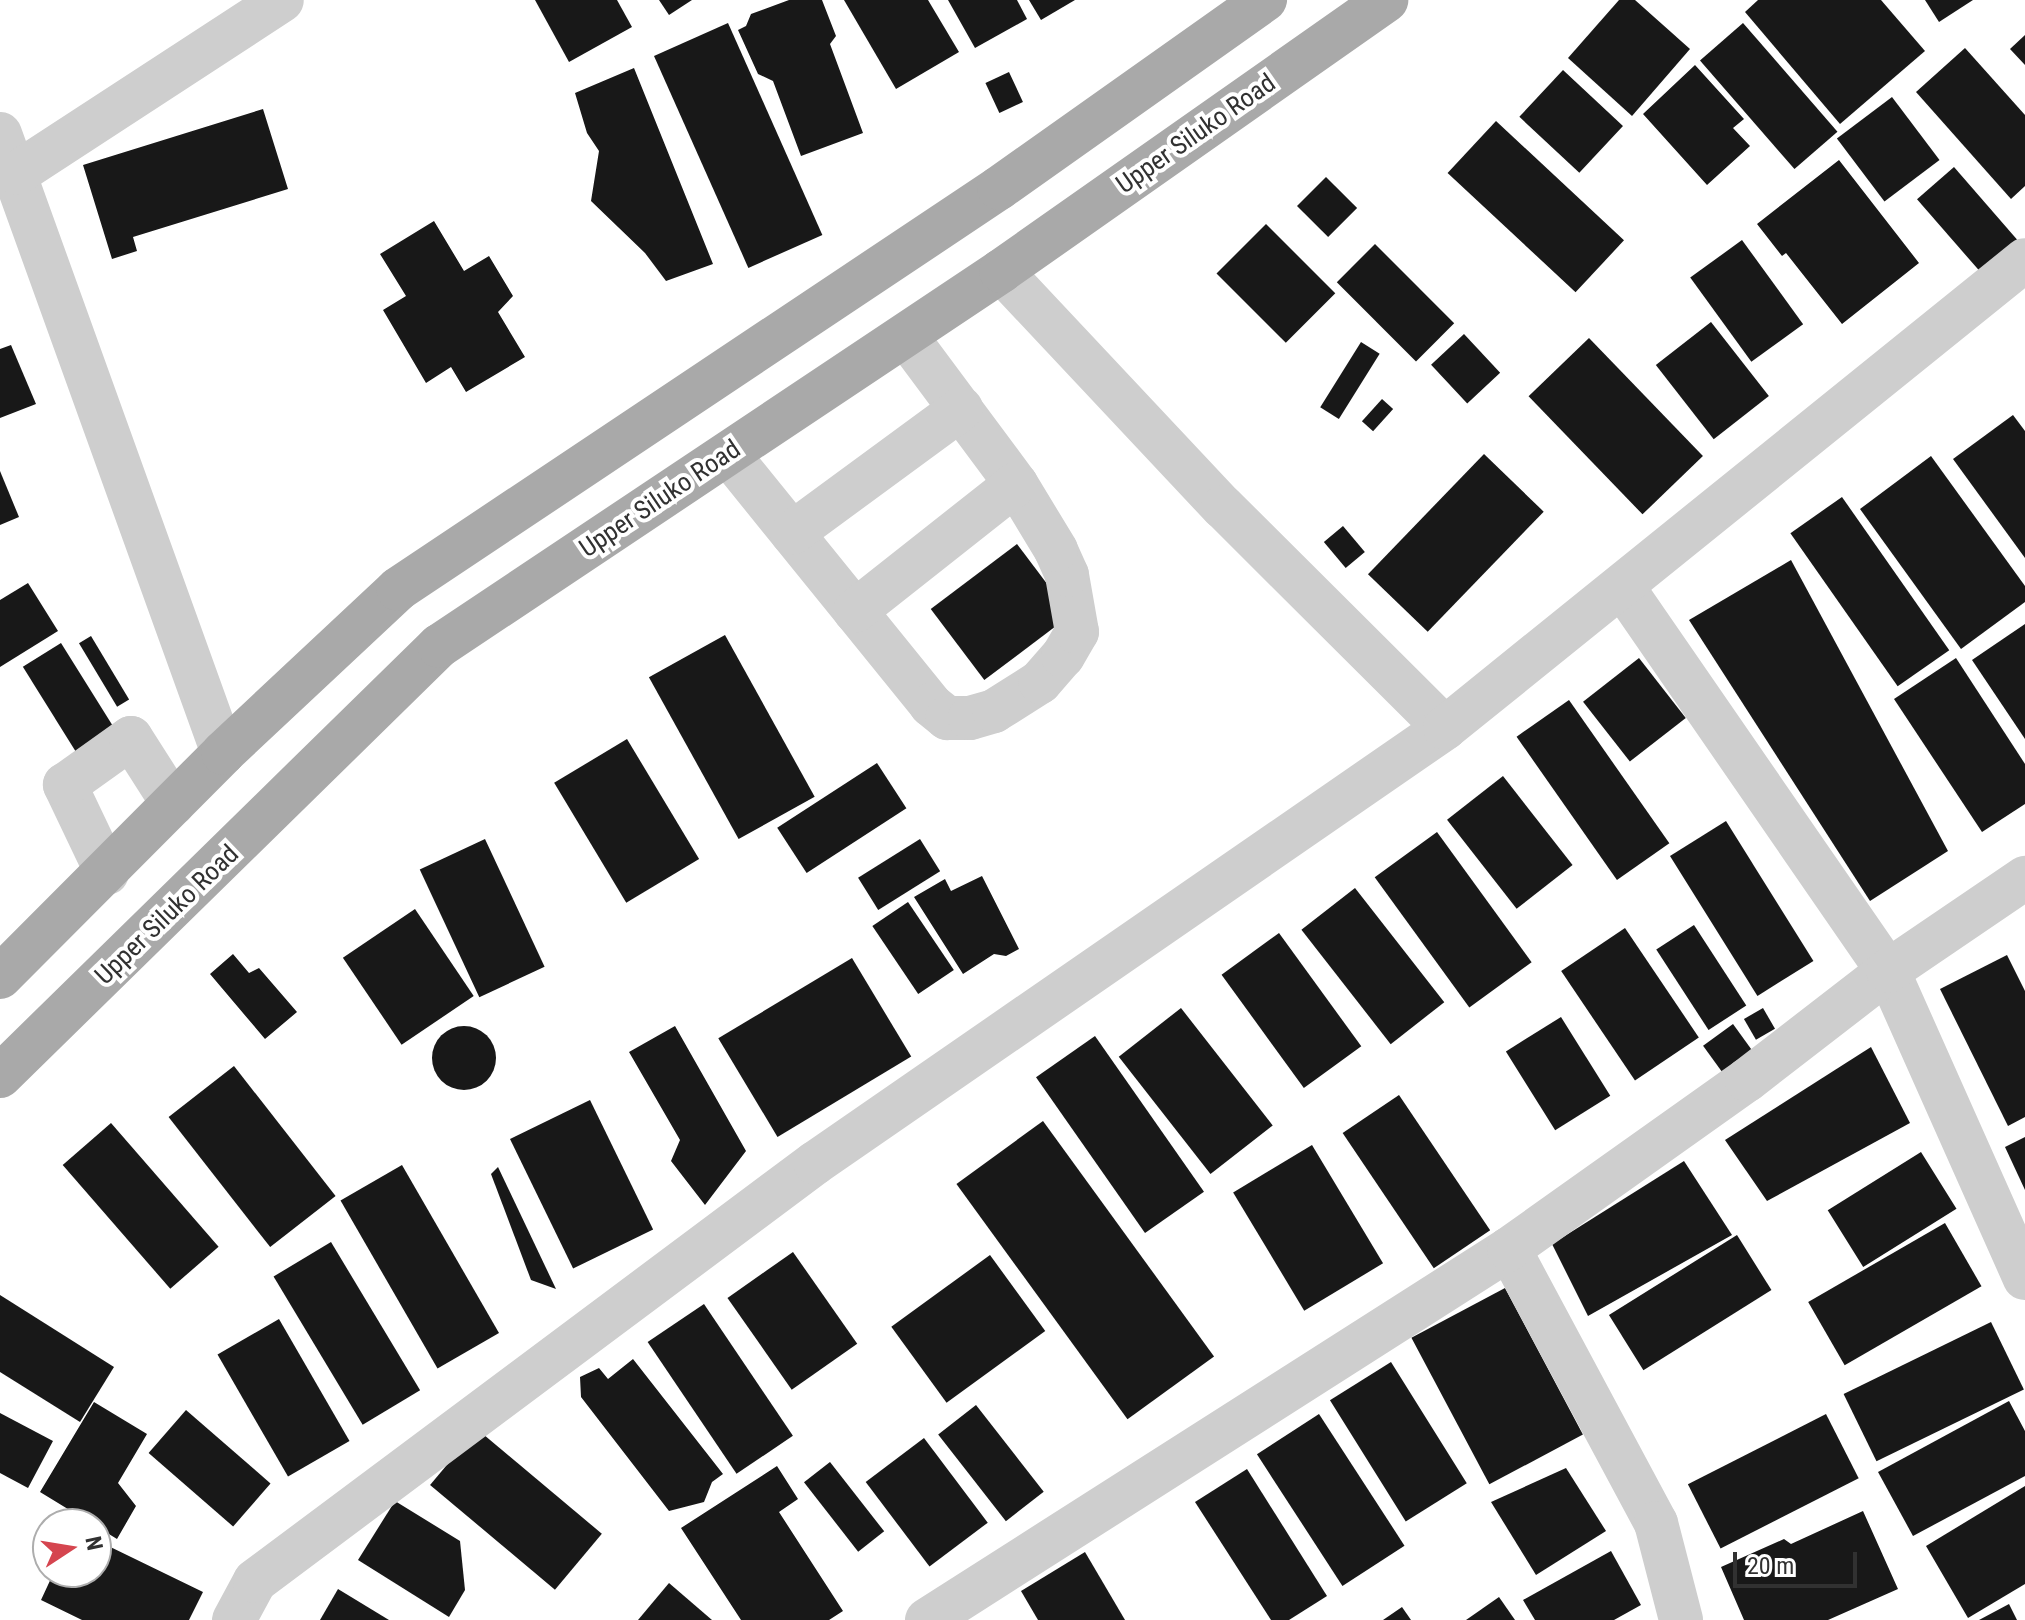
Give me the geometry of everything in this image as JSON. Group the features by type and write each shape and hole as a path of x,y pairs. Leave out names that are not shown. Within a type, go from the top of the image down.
{"main road":[{"path":"0,977 107,873 223,753 398,589 999,188 1265,0"},
{"name":"Upper Siluko Road","path":"0,1076 439,646 906,336 1386,0"}],"street":[{"path":"17,173 282,0"},
{"path":"0,134 17,173 223,753"},
{"path":"234,1620 255,1581 802,1173 1445,728 2025,260"},
{"path":"1001,271 1223,507 1445,728"},
{"path":"728,454 931,705 947,718 970,718 994,711 1040,682 1063,656 1077,632 1076,611 1056,550 1016,484 906,336"},
{"path":"792,533 961,409"},
{"path":"855,611 1016,484"},
{"path":"1622,586 1888,971 2025,1278"},
{"path":"107,873 65,785 131,738 173,804"},
{"path":"927,1620 1509,1249 1747,1080 1888,971 2025,878"},
{"path":"1509,1249 1656,1523 1681,1620"}],"building":[{"path":"535,0 617,0 632,27 569,62"},
{"path":"659,0 692,0 669,15"},
{"path":"789,0 822,0 836,36 830,44 863,133 801,156 773,81 758,74 738,30 746,26 751,14"},
{"path":"844,0 928,0 959,52 896,89"},
{"path":"948,0 1017,0 1027,19 975,48"},
{"path":"1029,0 1075,0 1041,20"},
{"path":"1619,0 1635,0 1690,49 1632,116 1568,58"},
{"path":"1758,0 1881,0 1925,51 1840,124 1745,12"},
{"path":"1925,0 1973,0 1939,22"},
{"path":"728,23 822,235 748,268 654,56"},
{"path":"1743,23 1837,132 1794,169 1700,60"},
{"path":"2025,35 2025,65 2010,49"},
{"path":"1965,48 2025,115 2025,186 2011,199 1916,92"},
{"path":"1695,65 1744,119 1733,128 1750,146 1707,185 1643,114"},
{"path":"634,68 713,264 666,281 645,253 591,201 599,151 587,133 575,93"},
{"path":"1563,70 1623,126 1579,173 1519,117"},
{"path":"1009,72 1023,102 999,113 985,83"},
{"path":"1892,97 1940,160 1884,202 1837,139"},
{"path":"263,109 288,189 133,237 137,251 112,259 83,165"},
{"path":"1496,121 1624,240 1576,292 1448,173"},
{"path":"1839,160 1919,263 1842,324 1786,253 1782,256 1757,224"},
{"path":"1954,167 2017,239 1980,272 1917,199"},
{"path":"1326,177 1357,208 1328,237 1297,206"},
{"path":"434,221 464,271 489,256 513,296 498,312 525,357 466,392 451,367 426,383 383,310 406,296 380,254"},
{"path":"1266,224 1335,293 1286,343 1217,273"},
{"path":"1742,240 1803,324 1751,362 1690,278"},
{"path":"1375,244 1454,323 1416,361 1337,282"},
{"path":"1711,322 1769,396 1714,439 1656,365"},
{"path":"1464,334 1500,373 1467,403 1431,365"},
{"path":"1589,338 1703,456 1642,514 1529,396"},
{"path":"1361,342 1380,354 1339,419 1320,407"},
{"path":"11,345 36,404 0,418 0,349"},
{"path":"1382,399 1393,409 1373,431 1362,421"},
{"path":"2013,415 2025,431 2025,558 1953,459"},
{"path":"1484,454 1544,512 1428,632 1368,574"},
{"path":"1931,456 2025,586 2025,602 1961,649 1860,509"},
{"path":"0,471 19,517 0,525"},
{"path":"1842,497 1949,650 1898,686 1790,533"},
{"path":"1343,526 1365,552 1346,568 1324,542"},
{"path":"1017,544 1071,615 984,680 931,609"},
{"path":"1791,560 1948,851 1870,901 1689,620"},
{"path":"28,583 58,631 0,667 0,600"},
{"path":"2025,624 2025,739 1972,660"},
{"path":"725,635 815,797 739,839 649,677"},
{"path":"91,636 129,699 117,707 79,643"},
{"path":"61,643 114,728 76,752 23,667"},
{"path":"1639,658 1686,718 1630,762 1583,702"},
{"path":"1956,658 2025,764 2025,804 1982,832 1894,699"},
{"path":"1569,700 1669,843 1617,880 1517,737"},
{"path":"627,739 699,859 626,903 554,783"},
{"path":"877,763 906,808 807,873 777,828"},
{"path":"1503,776 1573,865 1517,909 1447,820"},
{"path":"1726,821 1813,961 1757,996 1670,856"},
{"path":"1437,832 1532,962 1469,1008 1375,877"},
{"path":"485,839 545,967 479,997 420,869"},
{"path":"920,839 940,871 878,910 858,878"},
{"path":"982,876 1019,949 1006,956 994,954 963,974 914,897 945,879 951,891"},
{"path":"1355,888 1444,1002 1391,1044 1301,930"},
{"path":"908,902 954,970 918,994 872,926"},
{"path":"415,909 474,996 402,1045 343,958"},
{"path":"1694,925 1746,1006 1709,1030 1656,950"},
{"path":"1625,928 1699,1037 1635,1080 1561,971"},
{"path":"1279,933 1361,1046 1304,1088 1222,975"},
{"path":"233,954 249,973 259,968 297,1012 265,1039 210,974"},
{"path":"2007,955 2025,991 2025,1117 2008,1126 1940,989"},
{"path":"852,958 911,1057 778,1137 718,1038"},
{"path":"1181,1008 1273,1125 1210,1174 1119,1057"},
{"path":"1763,1008 1775,1029 1756,1040 1744,1019"},
{"path":"1561,1017 1610,1096 1555,1130 1506,1051"},
{"path":"1733,1024 1755,1054 1725,1076 1703,1046"},
{"path":"458,1026 470,1026 487,1035 494,1046 494,1070 487,1081 470,1090 458,1090 446,1085 437,1076 432,1064 432,1052 437,1040 446,1031"},
{"path":"675,1026 746,1151 705,1205 671,1161 680,1140 629,1052"},
{"path":"1095,1036 1204,1192 1145,1233 1036,1077"},
{"path":"1871,1047 1910,1123 1767,1201 1725,1140"},
{"path":"234,1066 336,1196 270,1247 169,1117"},
{"path":"1399,1095 1490,1230 1434,1268 1343,1133"},
{"path":"590,1100 653,1229 573,1268 510,1139"},
{"path":"1043,1121 1214,1356 1127,1419 956,1184"},
{"path":"111,1123 219,1247 170,1289 63,1165"},
{"path":"2025,1137 2025,1190 2005,1147"},
{"path":"1312,1145 1383,1263 1304,1311 1233,1192"},
{"path":"1921,1152 1957,1209 1863,1267 1828,1210"},
{"path":"1684,1161 1732,1235 1588,1316 1552,1244"},
{"path":"402,1165 499,1333 438,1369 341,1200"},
{"path":"498,1167 556,1289 531,1280 491,1174"},
{"path":"1945,1223 1982,1286 1845,1365 1808,1302"},
{"path":"1737,1235 1771,1290 1643,1370 1609,1315"},
{"path":"331,1242 420,1390 363,1425 274,1277"},
{"path":"793,1252 857,1344 792,1390 727,1298"},
{"path":"990,1255 1045,1331 947,1403 891,1327"},
{"path":"1505,1288 1583,1435 1489,1484 1411,1338"},
{"path":"0,1295 114,1367 80,1422 0,1372"},
{"path":"704,1304 793,1436 737,1474 648,1342"},
{"path":"279,1319 350,1441 288,1477 218,1354"},
{"path":"1991,1322 2024,1389 1876,1461 1844,1394"},
{"path":"633,1359 723,1474 712,1482 704,1502 669,1511 581,1397 580,1377 599,1368 608,1379"},
{"path":"1391,1362 1467,1483 1406,1521 1330,1400"},
{"path":"2009,1401 2025,1431 2025,1476 1913,1536 1878,1472"},
{"path":"94,1402 147,1434 118,1483 136,1506 117,1539 112,1536 112,1508 66,1508 40,1492"},
{"path":"976,1405 1044,1492 1006,1521 938,1435"},
{"path":"186,1410 271,1483 233,1526 149,1453"},
{"path":"0,1413 53,1441 28,1488 0,1473"},
{"path":"1319,1414 1405,1546 1342,1586 1257,1454"},
{"path":"1826,1414 1859,1478 1721,1549 1688,1484"},
{"path":"477,1429 602,1534 555,1590 430,1485"},
{"path":"924,1438 988,1523 929,1567 866,1482"},
{"path":"830,1462 884,1531 858,1552 804,1482"},
{"path":"777,1466 798,1499 779,1512 843,1611 829,1620 741,1620 681,1528"},
{"path":"1566,1468 1606,1531 1536,1575 1491,1502"},
{"path":"1247,1469 1327,1596 1289,1620 1271,1620 1195,1502"},
{"path":"2025,1486 2025,1584 1968,1618 1926,1546"},
{"path":"395,1501 460,1541 465,1590 449,1617 358,1560"},
{"path":"1863,1511 1898,1589 1828,1620 1744,1620 1721,1567 1784,1539 1791,1544"},
{"path":"112,1548 203,1592 189,1620 82,1620 41,1600 47,1588 112,1588"},
{"path":"1611,1551 1641,1605 1614,1620 1535,1620 1523,1600"},
{"path":"1085,1552 1125,1620 1038,1620 1021,1591"},
{"path":"669,1583 712,1620 638,1620"},
{"path":"338,1589 389,1620 320,1620"},
{"path":"1499,1597 1515,1620 1466,1620"},
{"path":"2009,1604 2017,1620 1979,1620"},
{"path":"1402,1607 1411,1620 1383,1620"}]}
